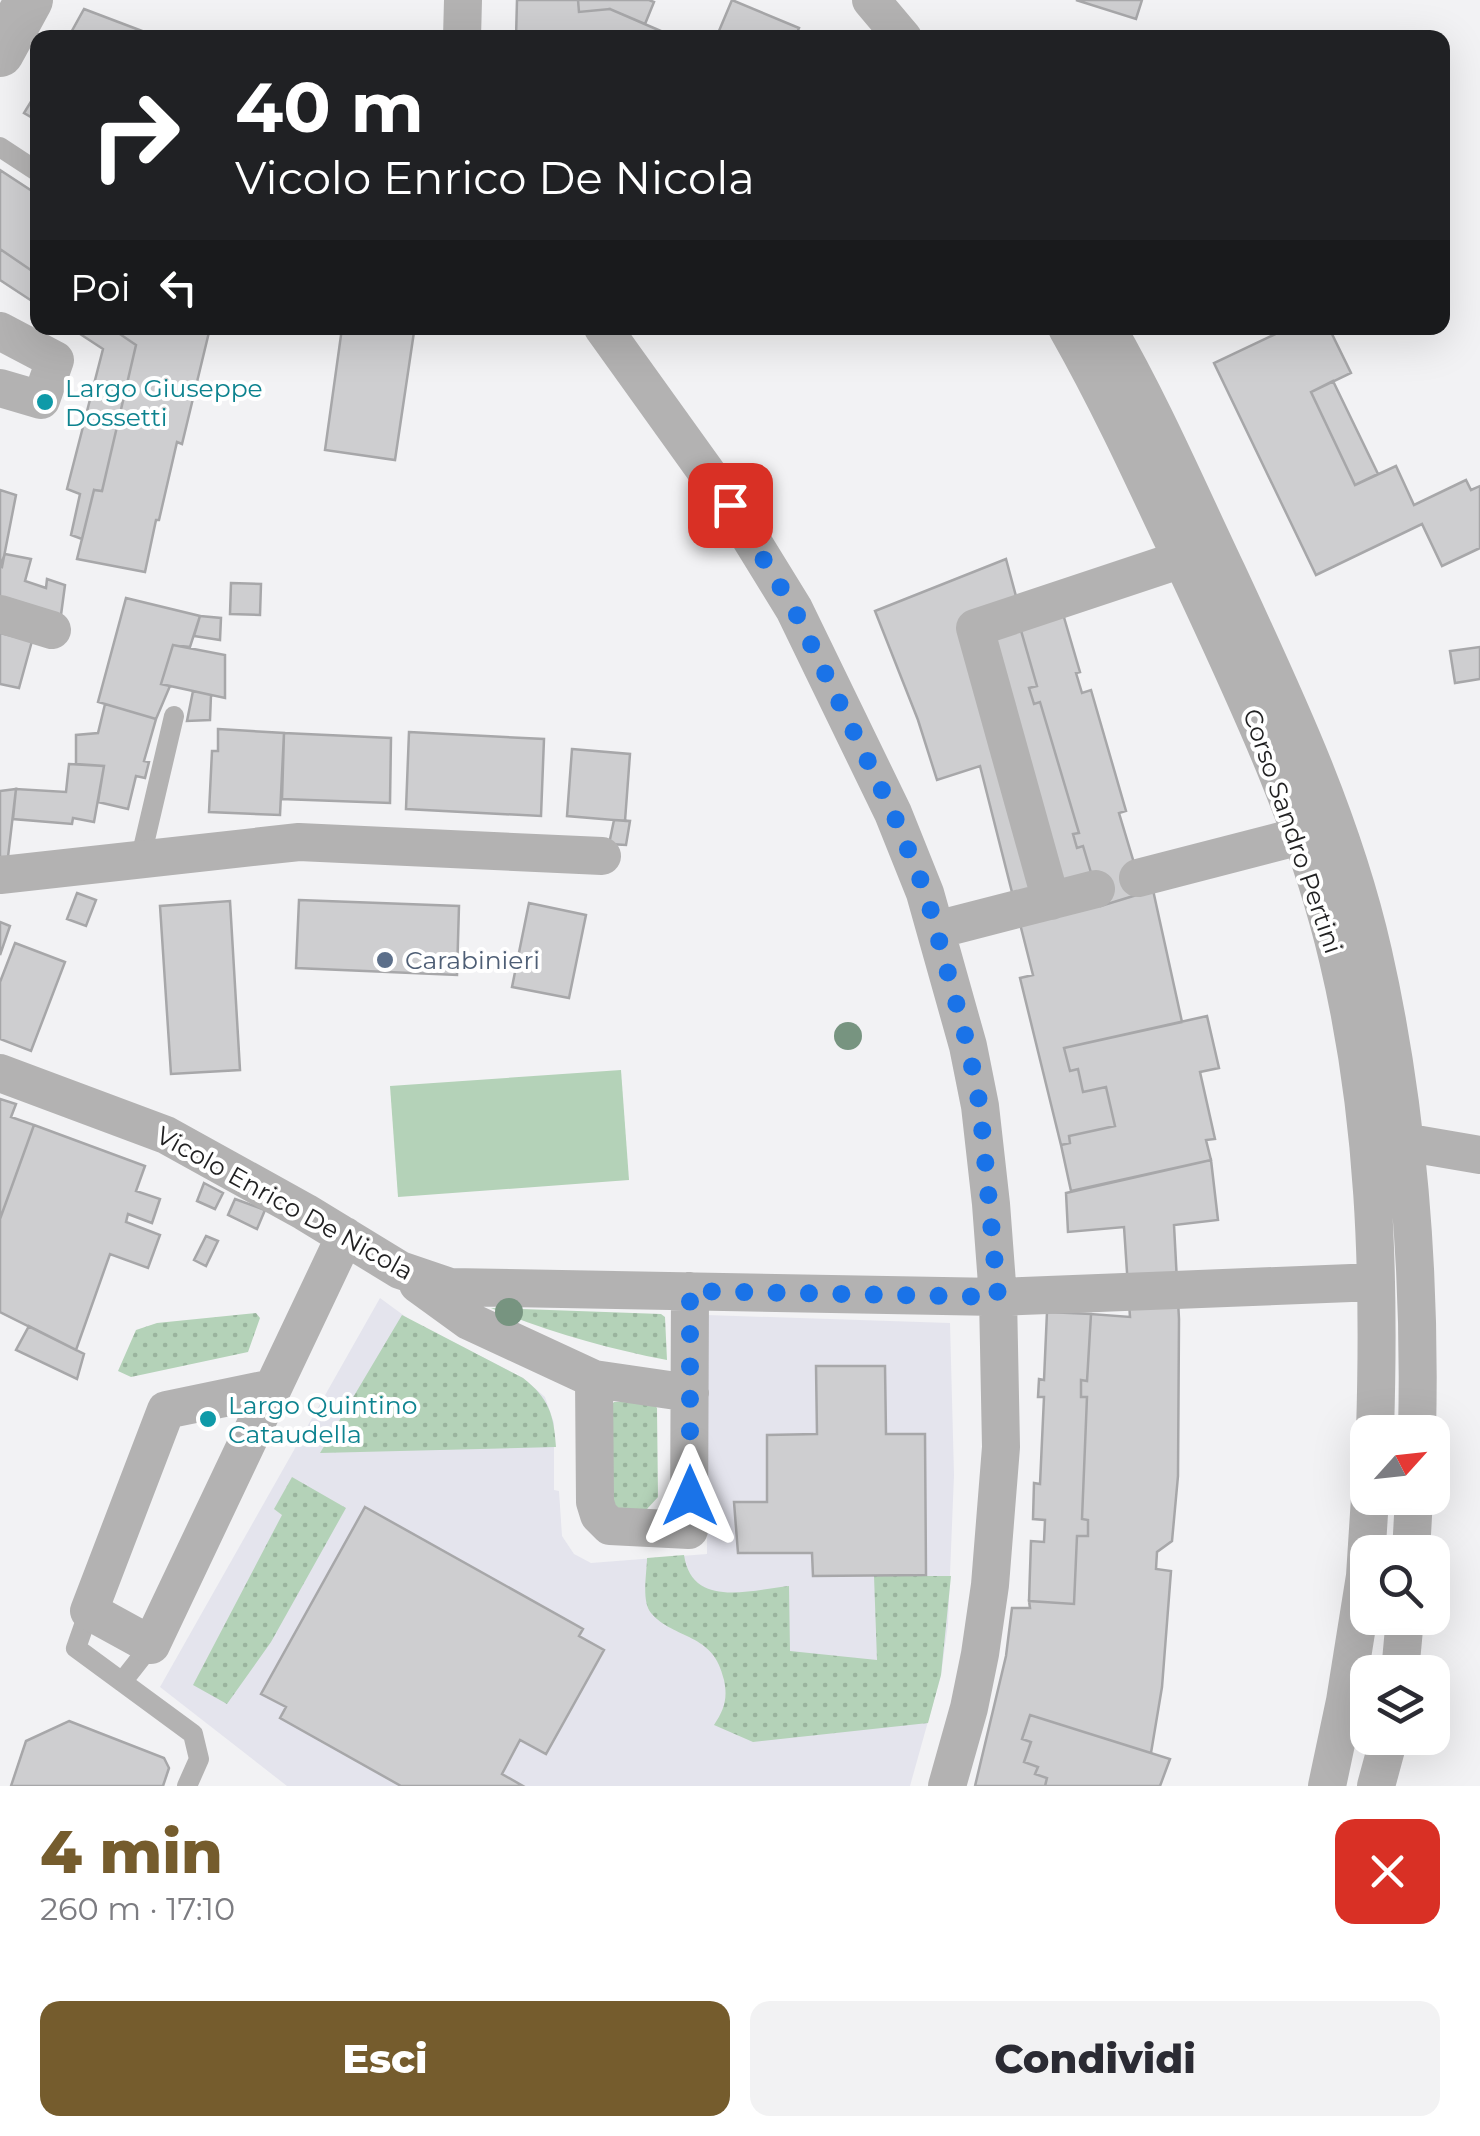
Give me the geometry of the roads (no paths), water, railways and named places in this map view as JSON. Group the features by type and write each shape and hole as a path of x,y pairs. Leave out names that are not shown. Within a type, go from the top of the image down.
{"street":[{"path":"0,53 29,0"},
{"path":"462,0 462,30"},
{"path":"870,0 896,30"},
{"path":"0,331 54,360 41,400 0,388"},
{"path":"608,335 730,505 794,609 893,813 926,893 968,1046 980,1106 998,1297 1001,1447 990,1584 969,1708 947,1786"},
{"name":"Corso Sandro Pertini","path":"1071,335 1123,432 1267,742 1338,958 1371,1151 1375,1415"},
{"name":"Corso Sandro Pertini","path":"1111,335 1154,416 1300,728 1347,863 1372,950 1392,1050 1404,1142 1417,1324 1417,1415"},
{"path":"1051,901 976,628 1182,559"},
{"path":"0,614 52,630"},
{"path":"1138,878 1300,836"},
{"path":"0,875 300,842 602,856"},
{"path":"936,930 1096,889"},
{"name":"Vicolo Enrico De Nicola","path":"0,1073 166,1135 400,1270 450,1287 998,1297 1376,1282"},
{"path":"1404,1142 1480,1155"},
{"path":"274,1388 166,1410 90,1610 151,1644 274,1388 344,1236"},
{"path":"400,1270 469,1321 594,1379 690,1393"},
{"path":"594,1379 594,1502 599,1515 610,1526 690,1530 690,1291"},
{"path":"1327,1786 1365,1576 1369,1515"},
{"path":"1384,1785 1387,1755"}],"lane":[{"path":"0,147 30,167"},
{"path":"140,860 174,716"},
{"path":"90,1610 76,1648 193,1734 199,1760 188,1786"},
{"path":"122,1682 151,1644"}],"place":[{"name":"Largo Giuseppe Dossetti","path":"45,402"},
{"name":"Carabinieri","path":"385,960"},
{"name":"Largo Quintino Cataudella","path":"208,1419"}]}
